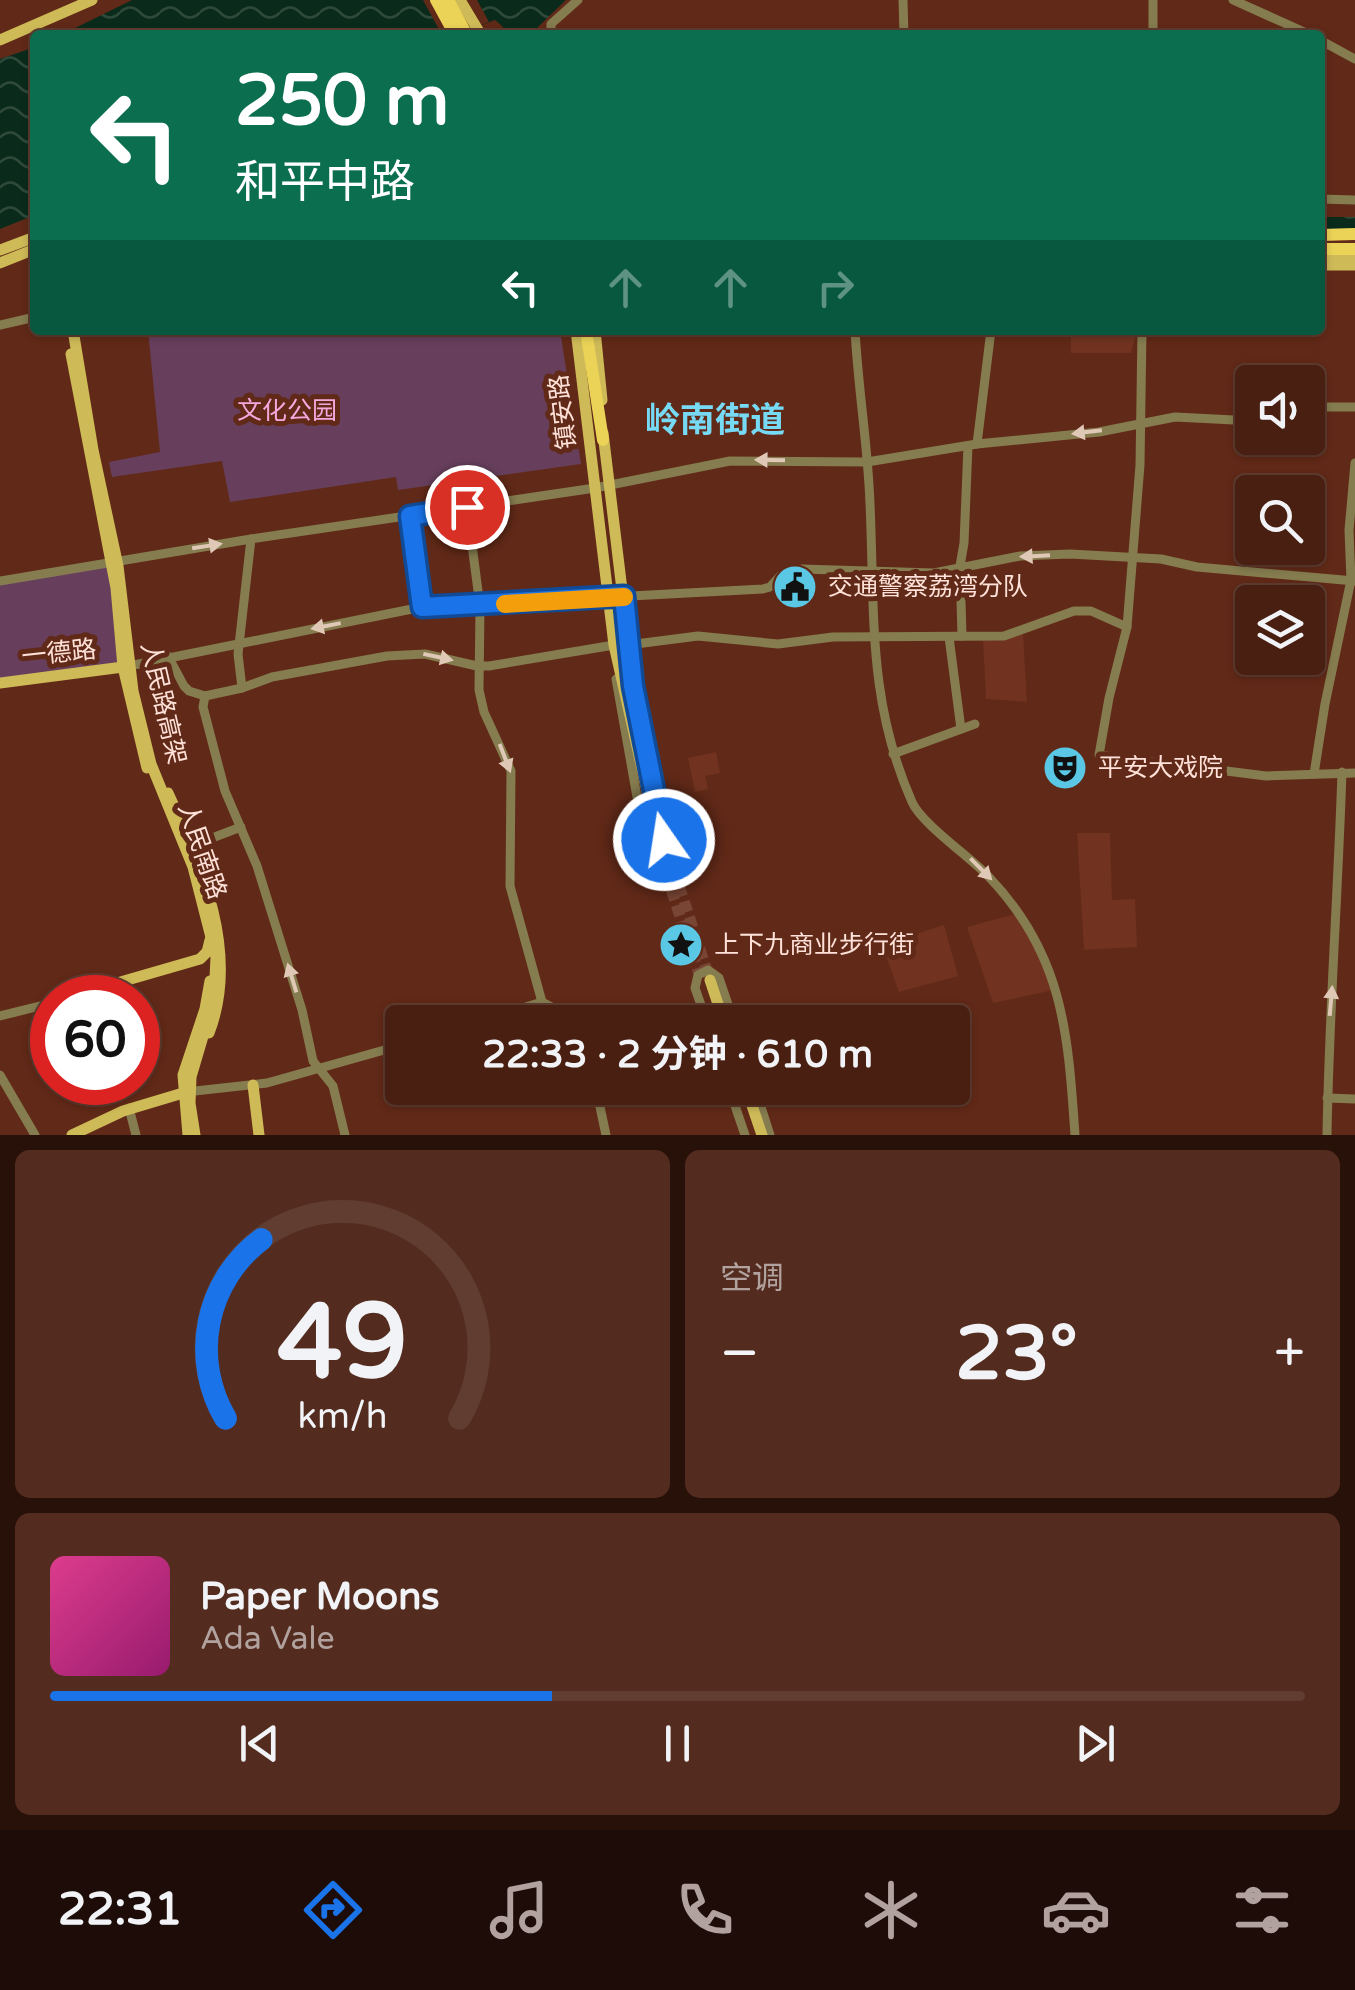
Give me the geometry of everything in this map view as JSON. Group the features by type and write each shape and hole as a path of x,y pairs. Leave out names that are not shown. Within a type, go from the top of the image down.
{"highway":[{"path":"436,0 452,30"},
{"path":"448,0 464,30"},
{"path":"1325,234 1355,234"},
{"path":"1325,250 1355,253"},
{"path":"587,335 603,440"}],"main road":[{"path":"0,32 74,0"},
{"path":"0,40 92,0"},
{"path":"463,0 480,30"},
{"path":"0,250 30,239"},
{"path":"0,262 30,250"},
{"path":"1325,256 1355,253"},
{"path":"1325,266 1355,265"},
{"name":"人民南路","path":"74,335 86,442 117,562 128,666 144,760 182,848 216,961"},
{"name":"人民路高架","path":"74,335 118,566 135,702 151,764 190,855 209,926 216,979 211,1011 191,1076 195,1135"},
{"name":"镇安路","path":"577,335 608,598 621,645"},
{"name":"镇安路","path":"595,335 603,440 624,596 621,645"},
{"path":"621,645 669,869"},
{"name":"人民南路","path":"128,666 155,760 192,846 216,961 208,1000 187,1060 189,1092"},
{"name":"一德路","path":"0,683 128,666"},
{"path":"142,975 200,959 209,948 209,926"},
{"path":"712,1005 706,981 717,1005"},
{"path":"253,1085 258,1135"},
{"path":"72,1135 129,1108 189,1092 195,1135"},
{"path":"744,1105 754,1135"},
{"path":"752,1105 762,1135"}],"street":[{"path":"551,30 550,24 578,0"},
{"path":"903,0 904,30"},
{"path":"1152,30 1153,0"},
{"path":"1233,0 1298,30"},
{"path":"1325,43 1355,59"},
{"path":"1325,199 1355,200"},
{"path":"0,325 30,318"},
{"path":"855,335 868,462 872,639 881,708 893,754 920,814 995,883 1032,932 1061,1005 1075,1135"},
{"path":"962,636 960,566 972,445 991,335"},
{"path":"1142,335 1142,422 1127,628 1099,755 1266,776 1355,773"},
{"path":"1325,407 1355,407"},
{"path":"0,582 251,539 609,486 744,460 868,462 972,445 1099,432 1175,417 1235,420"},
{"path":"1314,774 1324,704 1353,581 1350,530 1355,463"},
{"path":"467,507 480,606 478,666 484,712 511,770 510,886 542,1002"},
{"path":"410,516 422,607"},
{"path":"242,688 238,672 251,539"},
{"path":"128,666 422,607 762,589 770,587 780,576 802,570 934,574 1020,556 1070,554 1353,581"},
{"path":"168,656 184,686 206,696 272,677 401,654 425,654 478,666 698,636 778,644 833,637 1004,636 1074,610 1091,611 1127,628"},
{"path":"949,637 961,730"},
{"path":"621,645 639,679 663,800 682,866 680,878 673,882 664,882 658,876 642,819 616,679 621,645"},
{"path":"206,696 203,707 225,791 257,866 313,1061 340,1104 345,1135"},
{"path":"893,754 976,724"},
{"path":"1327,1135 1342,772"},
{"path":"192,846 241,827"},
{"path":"160,976 216,961"},
{"path":"702,1005 695,981 708,970 718,978 728,1005"},
{"path":"532,1005 542,1002 548,1005"},
{"path":"0,1016 30,1008"},
{"path":"189,1092 253,1085 385,1050"},
{"path":"0,1075 35,1135"},
{"path":"1327,1098 1355,1099"},
{"path":"600,1105 606,1135"},
{"path":"735,1105 746,1135"},
{"path":"760,1105 770,1135"},
{"path":"129,1108 136,1135"}],"shaded area":[{"path":"1071,335 1136,335 1131,353 1071,353"},
{"path":"1023,634 1027,702 986,699 983,639"},
{"path":"716,752 720,773 705,776 708,789 695,792 688,758"},
{"path":"1077,833 1110,833 1112,900 1135,899 1137,947 1084,950"},
{"path":"1019,913 1054,990 993,1003 967,927"},
{"path":"944,925 958,976 899,992 882,945"}],"green space":[{"name":"文化公园","path":"148,335 561,335 581,464 398,490 396,477 230,502 222,461 112,477 109,462 160,452"},
{"path":"109,566 120,665 0,679 0,585"}],"water":[{"path":"132,0 566,0 538,30 502,30 495,20 469,30 71,30"},
{"path":"30,49 30,217 0,229 0,59"},
{"path":"1325,217 1355,217 1355,239 1325,239"}],"pier":[{"path":"423,0 477,0 489,22 469,30 439,30"}],"tunnel":[{"path":"674,870 710,980"},
{"path":"666,874 702,983"}],"slow traffic":[{"path":"505,604 624,597"}],"place":[{"name":"交通警察荔湾分队","path":"795,587"},
{"name":"平安大戏院","path":"1065,768"},
{"name":"上下九商业步行街","path":"681,945"}],"district":[{"name":"岭南街道","path":"715,421"}],"route":[{"path":"467,507 410,516 422,607 624,596 633,686 664,840"}]}
